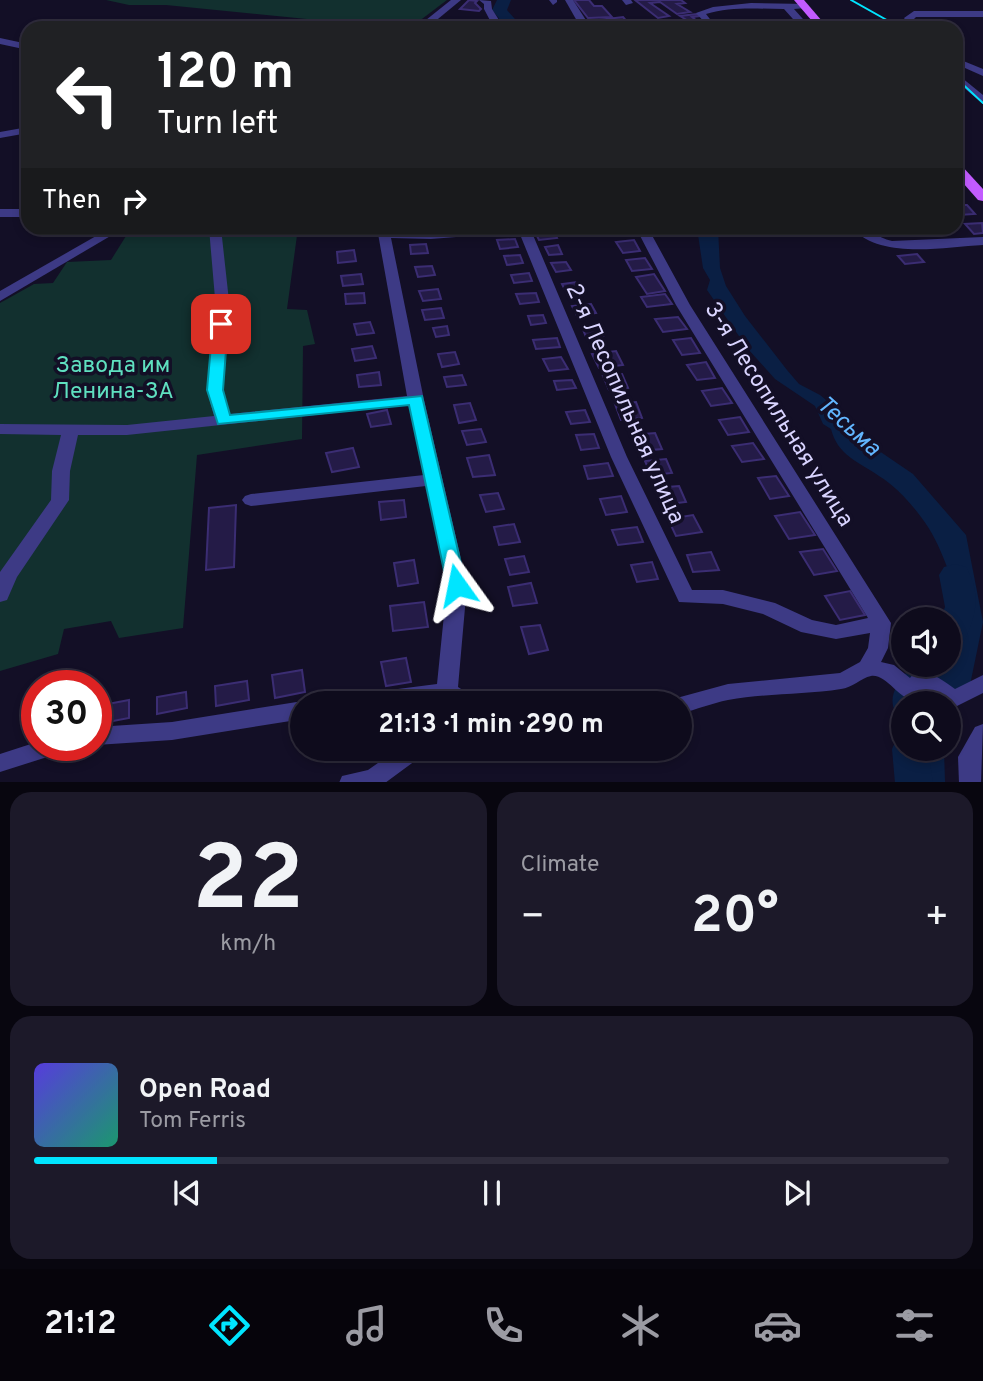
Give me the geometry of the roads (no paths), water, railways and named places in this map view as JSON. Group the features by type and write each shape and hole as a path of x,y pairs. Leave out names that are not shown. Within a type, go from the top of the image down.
{"main road":[{"path":"801,3 817,21"},
{"path":"963,176 983,197"}],"street":[{"path":"430,21 457,0"},
{"path":"483,0 488,3 488,9 495,21"},
{"path":"569,0 582,21"},
{"path":"973,2 983,11"},
{"path":"707,21 701,13 801,3"},
{"path":"783,5 799,21"},
{"path":"910,21 908,18 914,14 983,11"},
{"path":"0,41 21,46"},
{"path":"963,64 983,73"},
{"path":"963,82 983,101"},
{"path":"0,135 21,132"},
{"path":"0,213 21,213"},
{"path":"0,297 106,235"},
{"path":"216,235 223,310 215,390 223,421"},
{"path":"385,235 416,400 457,585 445,691"},
{"name":"2-я Лесопильная улица","path":"525,235 614,446 686,597 723,597 768,608 808,627 836,632 881,624"},
{"name":"3-я Лесопильная улица","path":"646,235 682,304 881,624"},
{"path":"868,235 876,241 909,245 983,241"},
{"path":"0,429 127,430 416,400"},
{"path":"0,596 8,575 60,500 61,471 71,428"},
{"path":"251,500 434,480"},
{"path":"692,702 727,692 844,681 868,668 878,648 881,624"},
{"path":"868,668 887,671 912,692 921,679 955,699 983,683"},
{"path":"112,735 172,732 290,712"},
{"path":"970,782 969,757 983,733"},
{"path":"0,763 21,757"},
{"path":"350,782 374,778 398,761"}],"water":[{"path":"698,235 718,235 720,268 726,286 745,316 799,384 820,395 856,426 863,440 913,474 966,535 983,622 970,685 961,695 961,691 914,691 924,677 961,677 961,607 941,551 928,527 896,489 856,462 838,446 831,429 823,424 815,406 775,379 748,349 707,290 710,280 703,268"},
{"path":"916,761 944,761 945,782 920,782"}],"waterway":[{"name":"Тесьма","path":"504,0 499,10 509,21"},
{"name":"Тесьма","path":"955,575 961,607"},
{"name":"Тесьма","path":"913,691 922,677"},
{"name":"Тесьма","path":"911,761 914,782"}],"tram line":[{"path":"851,0 888,21"},
{"path":"963,84 983,103"}],"park label":[{"name":"Завода им Ленина-3А","path":"113,379"}]}
